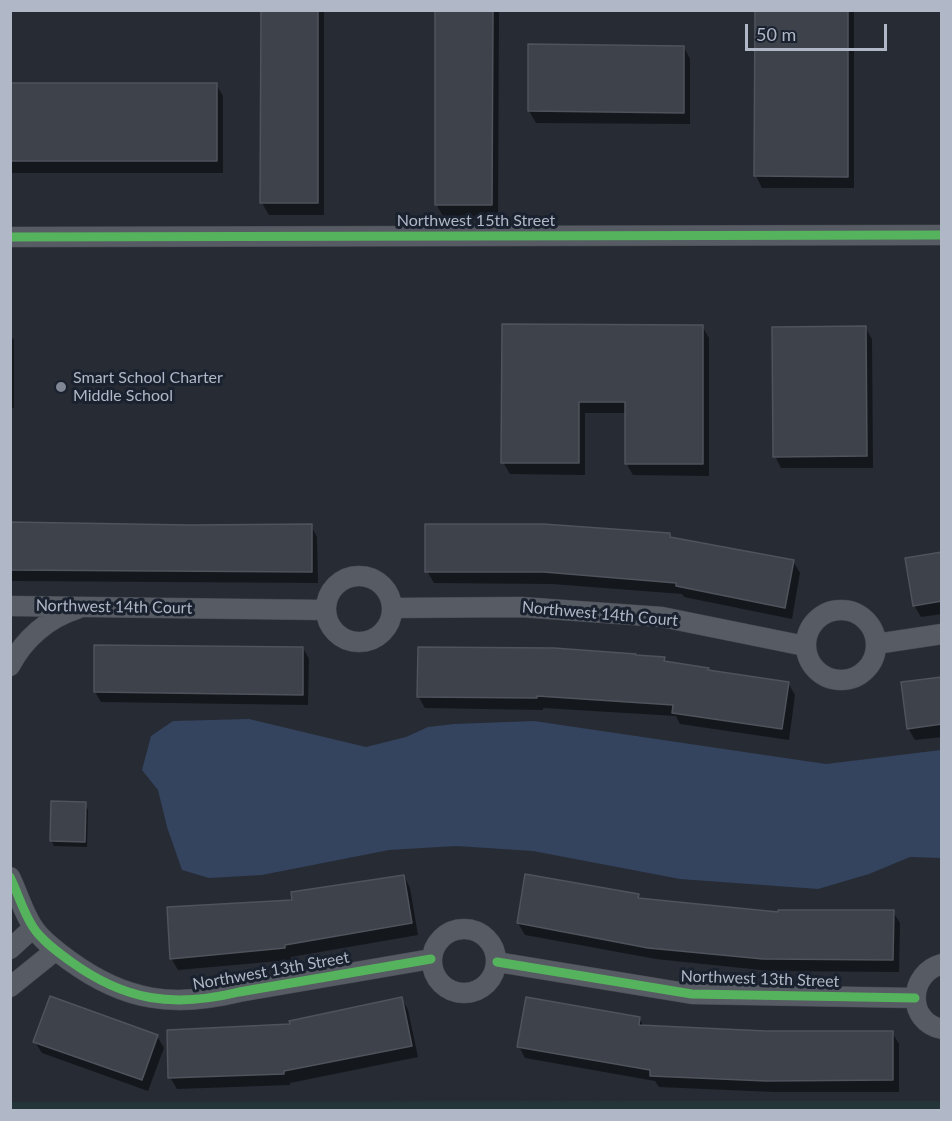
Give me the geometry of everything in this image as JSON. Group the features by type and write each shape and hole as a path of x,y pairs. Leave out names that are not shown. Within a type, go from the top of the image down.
{"street":[{"name":"Northwest 15th Street","path":"10,237 942,235"},
{"path":"358,576 371,578 382,585 390,596 393,608 390,621 383,632 372,640 359,643 347,640 336,633 328,622 325,610 328,597 335,586 345,579 358,576"},
{"name":"Northwest 14th Court","path":"10,606 325,610"},
{"path":"10,666 21,648 39,629 61,615 85,606"},
{"name":"Northwest 14th Court","path":"393,608 522,607 662,617 806,646"},
{"path":"839,610 853,612 865,620 876,644 873,658 866,669 855,677 841,680 828,678 816,670 808,659 806,646 808,633 815,621 826,613 839,610"},
{"path":"876,644 942,634"},
{"path":"10,877 33,928 10,949"},
{"name":"Northwest 13th Street","path":"33,928 56,951 94,978 131,994 172,1001 209,999 432,959"},
{"path":"466,928 478,931 489,938 495,949 497,962 494,974 486,985 475,991 463,993 450,990 440,982 434,972 432,959 435,947 442,936 453,930 466,928"},
{"path":"10,987 56,951"},
{"name":"Northwest 13th Street","path":"497,962 692,994 915,998"},
{"path":"942,964 934,966 924,974 917,985 915,998 918,1010 926,1021 942,1029"}],"shaded area":[{"path":"941,1101 941,1110 10,1110 11,1102"}],"water":[{"path":"249,719 366,747 406,737 428,727 534,721 826,764 941,750 941,858 910,857 869,874 818,889 680,879 533,851 456,846 389,850 262,875 209,878 182,870 167,827 158,790 142,770 151,736 173,721"}],"building":[{"path":"261,10 318,10 318,203 260,203"},
{"path":"435,10 493,10 492,205 435,205"},
{"path":"755,10 848,10 848,177 754,176"},
{"path":"528,44 684,46 684,113 528,111"},
{"path":"10,83 217,83 217,161 10,161"},
{"path":"502,324 703,325 703,464 625,464 625,402 579,402 579,463 501,463"},
{"path":"866,326 867,456 773,457 772,327"},
{"path":"10,522 189,525 312,524 312,572 10,570"},
{"path":"425,524 543,524 670,533 670,537 794,560 785,608 676,586 676,583 544,572 425,572"},
{"path":"942,552 942,601 913,606 905,558"},
{"path":"94,645 303,647 303,695 94,692"},
{"path":"418,647 554,648 636,654 665,657 664,661 709,668 708,670 789,682 782,729 672,713 673,705 537,696 537,698 417,697"},
{"path":"942,677 942,724 907,729 901,682"},
{"path":"51,801 86,802 85,842 50,841"},
{"path":"525,874 639,894 638,898 778,912 778,910 894,910 893,960 763,959 648,948 517,923"},
{"path":"404,875 412,923 285,945 285,948 170,959 167,907 292,900 291,892"},
{"path":"50,996 158,1035 142,1080 33,1042"},
{"path":"402,997 412,1046 284,1071 284,1074 168,1078 167,1030 290,1024 289,1021"},
{"path":"526,997 640,1017 639,1025 766,1031 893,1031 893,1080 766,1081 650,1076 650,1070 517,1047"}],"cycle path":[{"path":"10,237 942,235"},
{"path":"10,877 29,921 50,946 110,985 130,993 150,997 171,1000 215,997 431,959"},
{"path":"497,962 692,994 915,998"}],"place":[{"name":"Smart School Charter Middle School","path":"61,387"}]}
